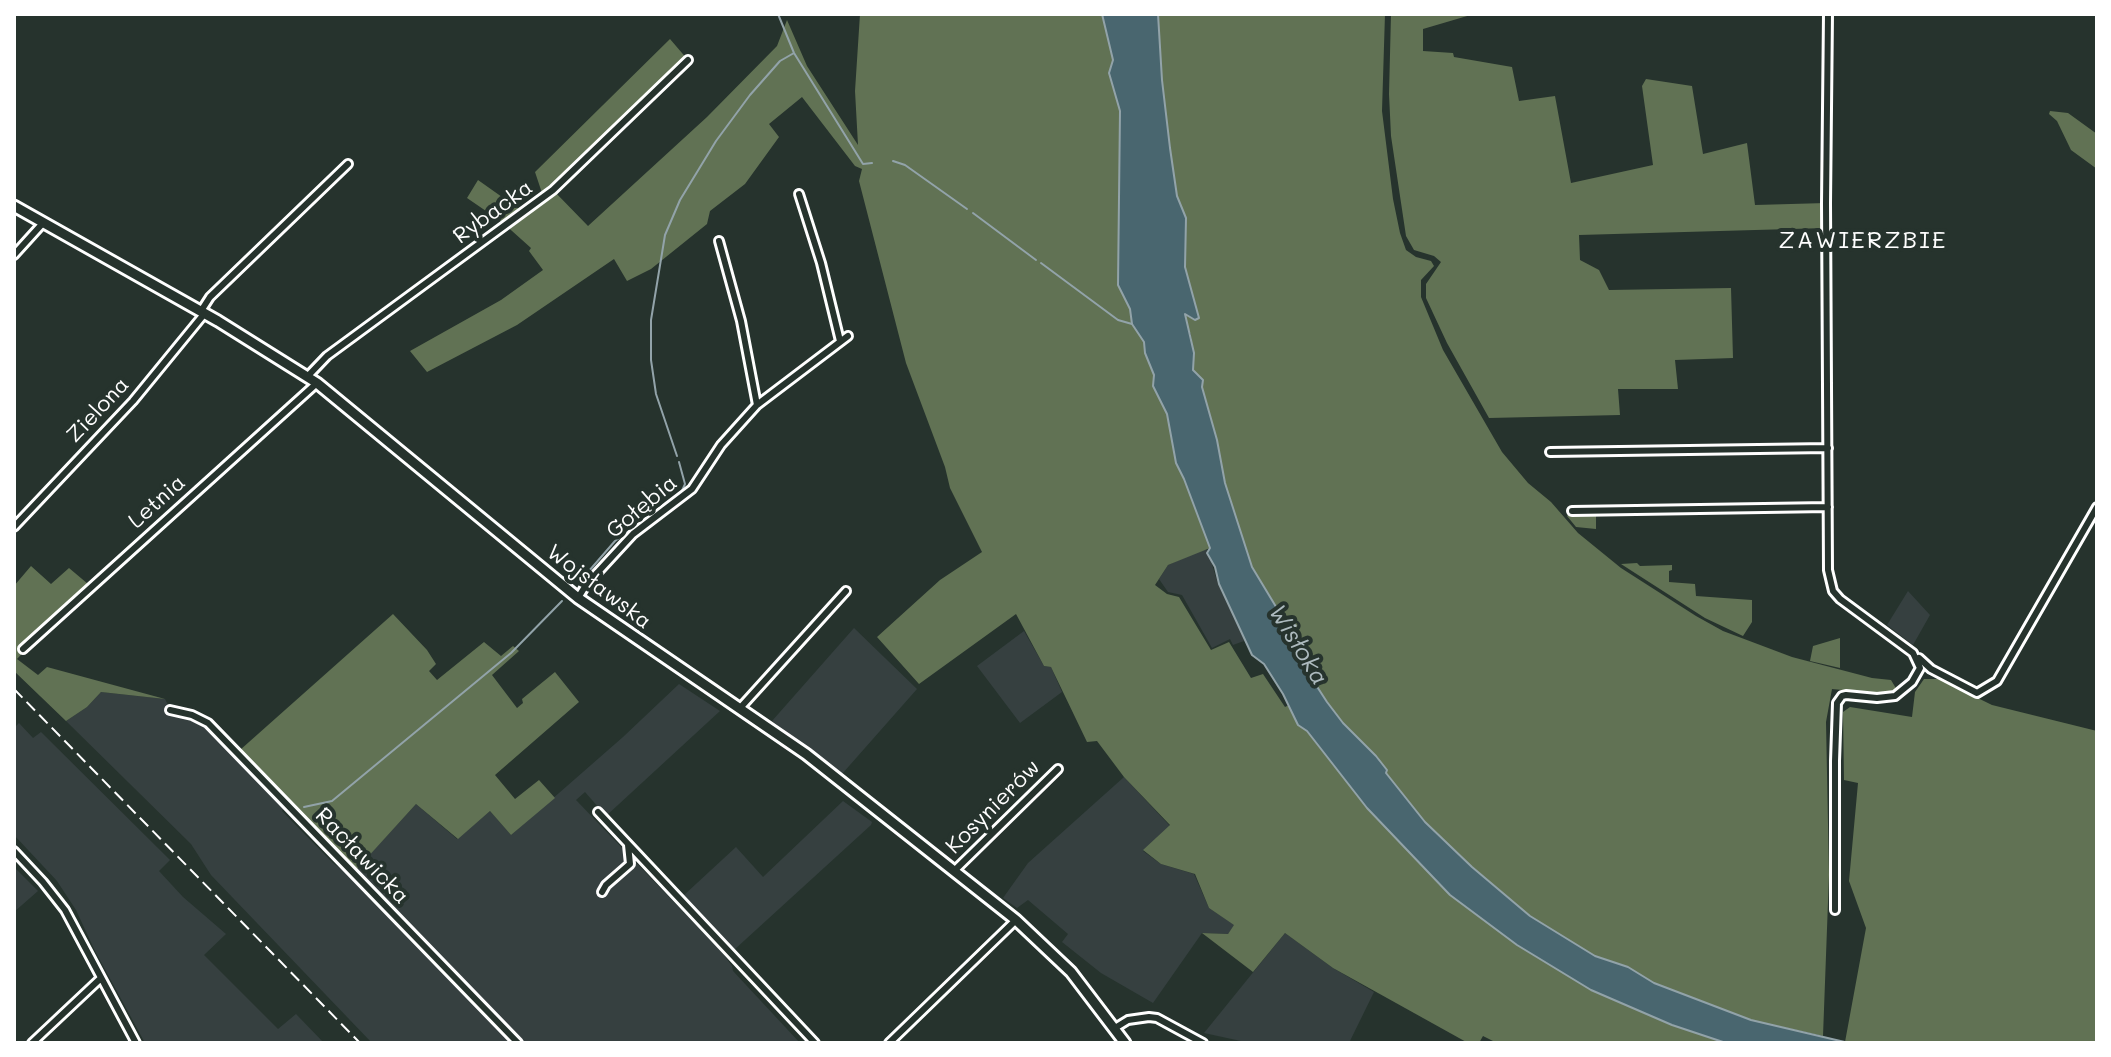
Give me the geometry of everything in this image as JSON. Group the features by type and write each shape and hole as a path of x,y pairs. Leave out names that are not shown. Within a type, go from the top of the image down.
{"street":[{"path":"1828,14 1828,570 1833,591 1850,608 1931,669 1977,693 1997,681 2097,507"},
{"name":"Rybacka","path":"307,377 327,356 553,190 688,60"},
{"name":"Zielona","path":"14,527 133,401 203,312 210,297 348,164"},
{"path":"799,194 821,263 840,341"},
{"name":"Wojsławska","path":"14,206 203,312 317,383 578,598 806,754 1016,920 1071,972 1125,1043"},
{"path":"14,255 43,223"},
{"path":"719,241 734,293 757,405"},
{"name":"Gołębia","path":"578,598 586,585 633,534 692,489 721,445 757,405 848,336"},
{"name":"Letnia","path":"23,649 317,383"},
{"path":"1550,452 1828,448"},
{"path":"1572,511 1828,507"},
{"path":"741,707 846,591"},
{"path":"1913,653 1920,668"},
{"path":"1920,668 1931,669"},
{"path":"1835,910 1837,703 1846,695 1895,696 1912,682 1920,668"},
{"name":"Racławicka","path":"170,710 208,723 518,1043"},
{"name":"Kosynierów","path":"954,871 1058,769"},
{"path":"598,812 815,1043"},
{"path":"602,892 630,864 628,845"},
{"path":"14,851 65,910 136,1043"},
{"path":"889,1043 1016,920"},
{"path":"32,1043 101,978"},
{"path":"1115,1028 1128,1020 1157,1018 1203,1043"}],"shaded area":[{"path":"1204,549 1208,551 1218,584 1244,641 1233,645 1230,639 1212,648 1182,595 1168,592 1159,579 1168,565"},
{"path":"1908,591 1930,615 1913,645 1887,625"},
{"path":"854,628 917,689 842,774 772,721"},
{"path":"1024,631 1044,666 1051,667 1062,692 1020,723 977,666"},
{"path":"679,684 720,711 606,816 585,792 576,800 721,951 733,971 800,1043 372,1043 211,875 191,844 66,721 87,707 101,692 165,699 172,713 204,725 284,807 282,811 350,876 416,804 457,839 490,811 511,835"},
{"path":"19,723 33,738 41,732 170,860 159,871 183,897 226,934 204,955 278,1029 296,1014 324,1043 145,1043 76,910 57,881 14,835 14,728"},
{"path":"1124,777 1170,826 1143,851 1161,864 1194,874 1209,908 1235,925 1228,934 1202,933 1153,1003 1101,973 1062,942 1068,934 1028,900 1017,908 1003,898 1028,863"},
{"path":"843,801 872,822 871,825 734,950 683,896 736,847 763,877"},
{"path":"14,867 38,891 14,912"},
{"path":"1285,933 1333,968 1374,992 1349,1043 1250,1043 1204,1033"}],"green space":[{"path":"860,14 1102,14 1113,60 1109,73 1120,111 1118,285 1130,309 1132,324 1145,342 1145,353 1154,375 1153,386 1167,414 1176,463 1210,548 1168,565 1155,585 1167,594 1179,597 1211,650 1229,642 1251,678 1263,674 1285,707 1289,705 1298,725 1307,730 1367,808 1450,895 1517,945 1591,990 1672,1025 1726,1043 1497,1043 1483,1036 1479,1043 1468,1043 1333,968 1285,933 1253,972 1202,933 1228,934 1234,925 1209,908 1195,874 1161,864 1143,850 1170,825 1124,777 1097,741 1087,742 1051,667 1044,666 1016,614 919,684 877,637 940,580 982,552 950,488 906,363 859,181 862,169 855,166 802,97 769,124 779,137 745,184 710,211 707,224 651,269 627,281 614,259 517,325 427,372 410,351 501,300 543,270 529,251 531,248 502,222 467,198 478,180 519,209 542,193 535,172 670,39 688,60 553,190 588,226 707,117 777,46 787,20 807,66 858,145 855,91"},
{"path":"1158,14 1385,14 1382,111 1400,233 1406,250 1431,261 1434,266 1421,280 1421,297 1443,350 1502,452 1578,533 1621,568 1696,616 1723,631 1792,657 1891,680 1897,690 1885,694 1832,689 1826,722 1829,875 1823,1036 1751,1020 1654,983 1628,967 1595,956 1530,916 1425,822 1376,756 1343,724 1327,702 1292,648 1284,620 1252,568 1225,483 1203,380 1193,370 1191,335 1185,312 1196,308 1185,267 1186,218 1177,196 1170,148"},
{"path":"1391,14 1474,14 1423,29 1423,51 1453,53 1454,57 1512,67 1519,101 1555,96 1571,183 1653,165 1642,86 1646,79 1692,86 1703,154 1747,143 1755,205 1826,203 1826,228 1579,235 1580,260 1599,270 1609,290 1731,288 1733,358 1675,360 1678,389 1618,389 1620,415 1489,418 1426,298 1426,284 1441,262 1434,256 1414,250 1406,236 1391,136"},
{"path":"2050,111 2068,113 2097,134 2097,169 2071,150"},
{"path":"1596,510 1596,529 1576,527 1567,516 1572,511"},
{"path":"1637,563 1640,566 1672,565 1669,582 1695,584 1696,596 1752,600 1752,622 1743,636 1705,618 1621,564"},
{"path":"31,566 51,584 69,568 88,584 17,659 38,675 47,667 165,699 101,692 87,707 66,721 14,671 14,586"},
{"path":"393,614 427,650 436,664 429,671 437,680 484,642 501,656 513,646 519,651 492,675 517,708 523,703 522,699 555,672 579,702 495,775 515,799 539,780 555,798 511,835 490,811 458,839 416,804 356,870 240,750"},
{"path":"1840,638 1840,668 1810,661 1813,646"},
{"path":"1924,679 1939,679 1992,705 2097,731 2097,1043 1845,1042 1866,928 1849,881 1858,783 1844,780 1843,712 1850,707 1912,717 1915,692"}],"water":[{"path":"1102,14 1158,14 1170,148 1177,196 1186,218 1185,267 1199,318 1195,320 1185,314 1194,353 1193,370 1203,380 1202,387 1225,483 1252,567 1284,620 1292,648 1327,702 1376,756 1425,822 1530,916 1595,956 1628,967 1654,983 1751,1020 1849,1043 1726,1043 1672,1025 1591,990 1517,945 1450,895 1367,808 1307,731 1298,725 1264,664 1252,655 1219,584 1215,567 1207,553 1210,548 1176,463 1167,414 1153,386 1154,375 1144,342 1132,324 1130,309 1118,285 1120,111 1109,73 1113,60"}],"waterway":[{"path":"778,14 794,53 863,164 872,163"},
{"path":"677,456 656,394 651,360 651,320 665,235 680,200 716,141 780,61 794,53"},
{"path":"893,161 905,165 967,209"},
{"path":"973,213 1036,260"},
{"path":"1041,263 1118,320 1132,324"},
{"path":"582,579 615,541 681,493 685,484 679,462"},
{"path":"304,807 332,801 511,653 562,601"}],"railway":[{"path":"14,689 360,1043"}],"district":[{"name":"ZAWIERZBIE","path":"1863,241"}],"water label":[{"name":"Wisłoka","path":"1298,645"}]}
